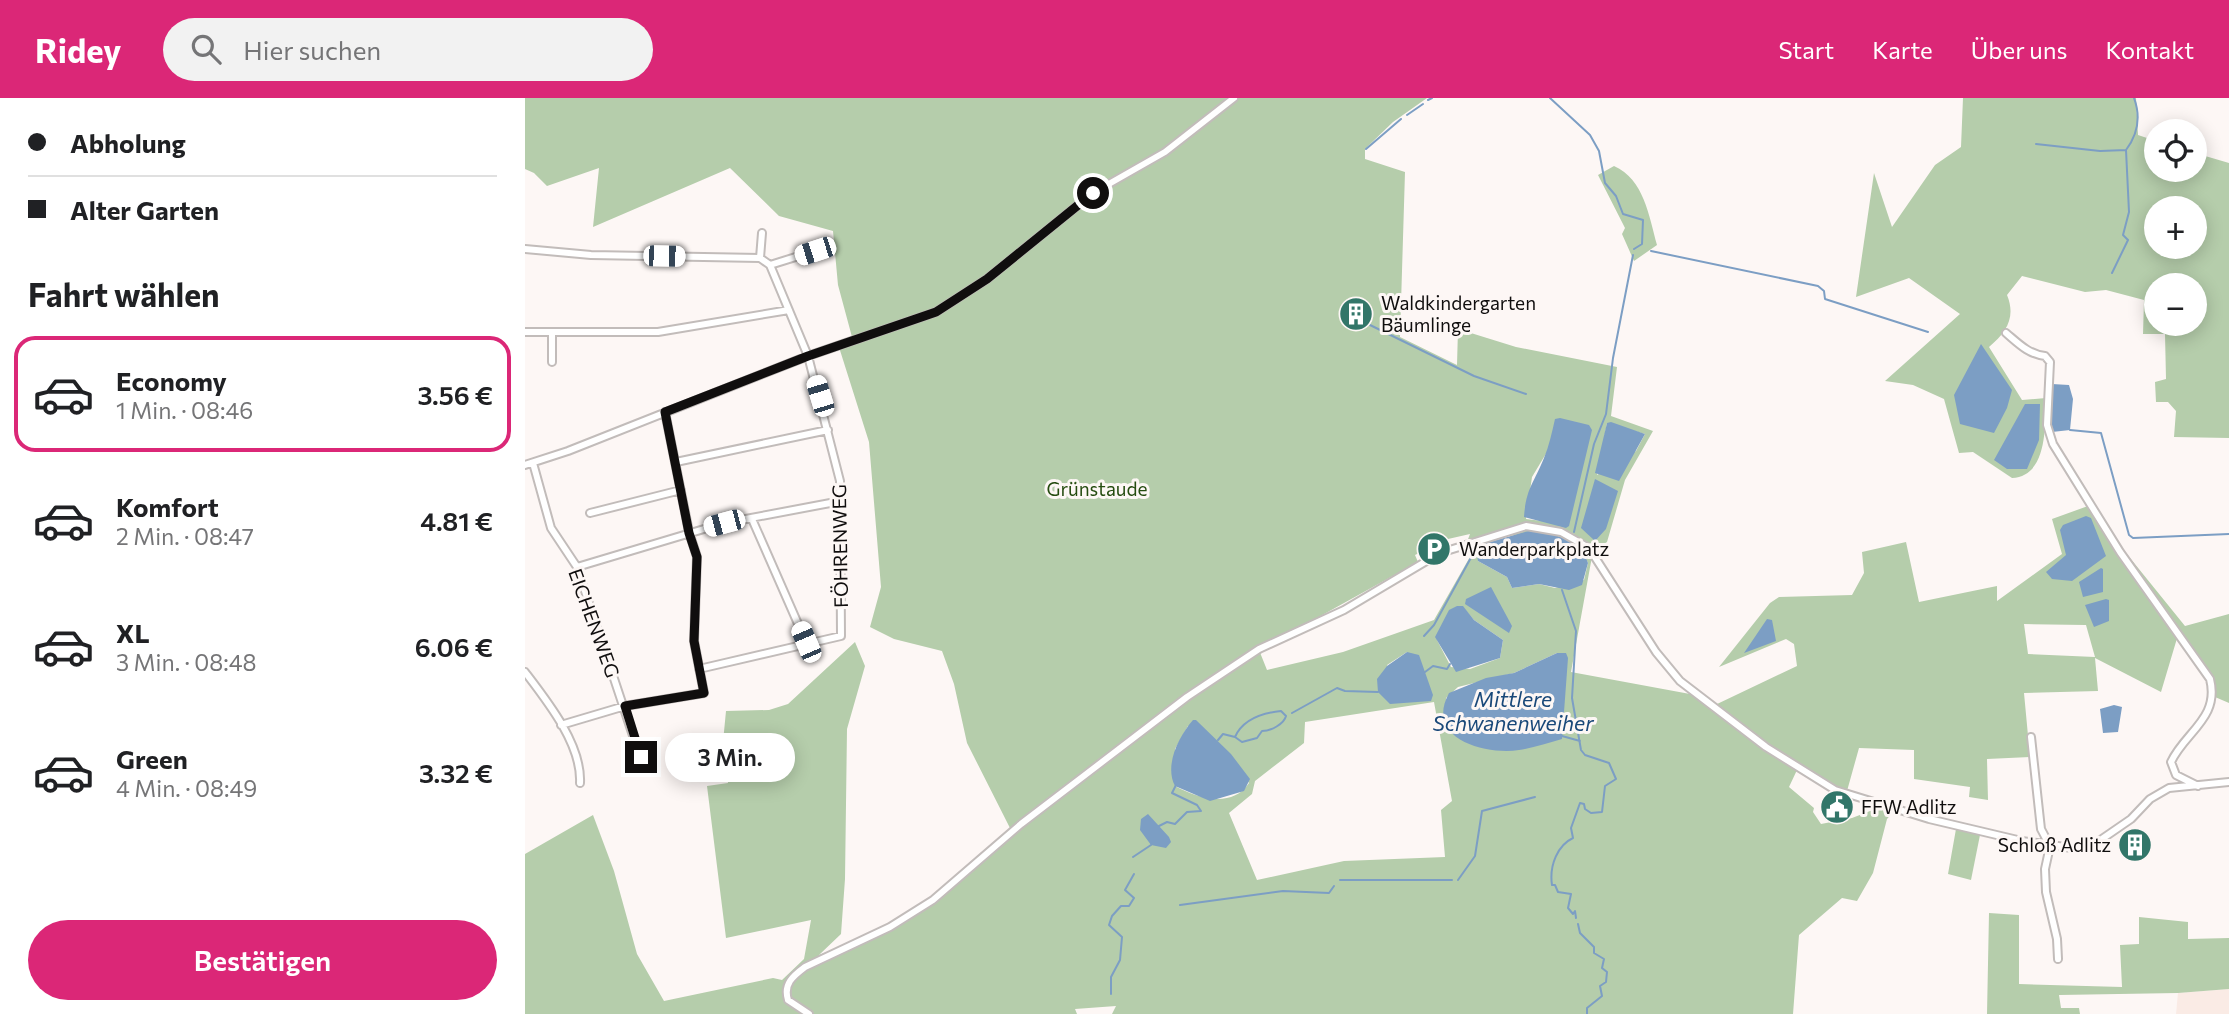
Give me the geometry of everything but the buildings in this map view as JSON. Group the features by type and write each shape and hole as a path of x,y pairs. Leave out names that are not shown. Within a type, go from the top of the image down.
{"street":[{"path":"529,464 808,356 936,312 987,279 1066,213 1165,152 1234,98"},
{"path":"760,258 762,233"},
{"path":"525,249 591,254 760,258 770,265 815,251"},
{"name":"FÖHRENWEG","path":"699,669 841,636 841,501 828,430 808,356 770,265"},
{"path":"525,332 658,332 789,310"},
{"path":"552,332 552,362"},
{"path":"2006,333 2022,347 2034,354 2045,356 2050,362 2047,425 2053,444 2120,552 2210,679 2212,701 2205,717 2171,762 2176,775 2198,786"},
{"path":"561,725 625,706 704,693 694,641 697,557 689,533 665,412"},
{"path":"676,463 828,430"},
{"name":"EICHENWEG","path":"529,464 551,528 577,567 641,757"},
{"path":"590,513 681,491"},
{"path":"577,567 689,533 841,501"},
{"path":"752,519 806,642"},
{"path":"809,1014 788,1000 787,985 793,975 804,967 890,927 933,900 1021,824 1187,697 1259,649 1343,610 1440,553 1526,526 1561,532 1589,548 1656,652 1680,681 1766,747 1835,790 1929,819 2050,846 2072,848 2099,841 2169,788 2229,782"},
{"path":"525,672 561,725 581,768 580,783"},
{"path":"2031,737 2041,829 2050,846 2045,869 2046,892 2059,958"}],"shaded area":[{"path":"2229,989 2229,1014 2176,1014 2178,993"}],"green space":[{"name":"Grünstaude","path":"525,98 1427,98 1393,122 1365,149 1365,159 1405,172 1400,337 1457,365 1458,329 1516,347 1617,367 1611,416 1653,431 1625,480 1607,542 1593,551 1571,672 1690,694 1797,770 1789,787 1814,808 1813,812 1821,824 1852,818 1883,806 1895,810 1887,819 1873,873 1857,901 1842,898 1799,935 1793,1014 1112,1014 1116,1006 1075,1009 1077,1014 525,1014 525,854 593,815 614,871 637,954 664,1001 773,978 782,980 804,959 811,920 726,938 707,786 728,783 723,742 726,711 769,710 788,704 855,642 865,666 847,729 845,879 841,934 819,955 890,927 933,900 1011,830 967,743 954,684 942,651 894,639 870,627 881,587 869,442 838,344 852,337 838,285 833,231 779,216 730,168 593,227 599,168 547,186 534,173 525,169","holes":["1607,423 1645,434 1636,451 1597,475","1547,452 1542,521 1526,519 1532,477","1470,534 1467,542 1471,541 1475,548 1434,620 1343,652 1267,670 1259,650 1418,562 1415,555 1448,539","1554,534 1581,548 1588,563 1584,580 1555,588 1539,584 1512,588 1507,577 1478,561 1482,544 1503,536","1462,606 1474,620 1503,640 1500,658 1470,669 1451,667 1437,640 1448,617","1407,652 1430,701 1408,701 1387,665","1557,653 1564,692 1561,739 1447,727 1446,698 1458,687 1514,673","1434,702 1452,801 1441,810 1445,857 1344,861 1257,880 1229,813 1252,794 1255,781 1304,743 1305,722","1188,726 1223,749 1249,783 1242,791 1224,799 1204,797 1175,786 1175,749"]},
{"path":"1963,98 2136,98 2138,135 2144,137 2144,182 2207,182 2207,157 2229,163 2229,438 2174,437 2176,411 2168,402 2156,402 2155,382 2166,379 2165,336 2207,336 2207,273 2144,273 2144,300 2106,290 2085,292 2022,276 2007,295 2011,310 2008,324 2001,336 1989,347 2022,400 2046,398 2044,435 2038,459 2024,475 2012,478 1973,452 1959,453 1944,399 1913,385 1885,381 1960,314 1909,278 1856,297 1874,173 1892,227 1935,165 1961,147"},
{"path":"1614,166 1624,172 1639,189 1657,245 1634,261 1622,234 1625,228 1598,175"},
{"path":"2088,506 2185,626 2229,614 2229,703 2215,697 2213,689 2178,635 2161,692 2095,658 2098,691 2024,693 2030,757 1987,759 1988,800 1969,797 1970,787 1914,779 1914,750 1859,748 1847,791 1795,765 1715,705 1797,666 1794,644 1786,639 1719,667 1770,603 1779,597 1852,595 1864,573 1862,552 1906,542 1919,602 1997,586 1997,601 2062,554 2052,519","holes":["2024,624 2086,625 2095,657 2028,654"]},
{"path":"1956,829 1980,835 1971,880 1948,874"},
{"path":"1989,913 2019,915 2019,984 2122,987 2120,945 2139,944 2139,917 2188,922 2188,939 2229,938 2229,989 2178,993 2059,995 2061,1008 2079,1008 2080,1014 1987,1014"}],"water":[{"path":"1981,344 2012,390 2007,408 1994,433 1960,424 1954,395"},
{"path":"2052,384 2069,385 2073,399 2070,430 2052,432"},
{"path":"2025,404 2040,404 2039,440 2027,469 2007,469 1994,460"},
{"path":"1555,419 1589,425 1592,430 1569,526 1566,528 1524,517 1529,492 1546,453"},
{"path":"1607,423 1645,434 1619,481 1595,473"},
{"path":"1595,479 1618,491 1606,529 1595,541 1581,528"},
{"path":"2086,516 2091,518 2106,556 2072,581 2052,579 2046,572 2066,555 2060,530 2063,525"},
{"path":"1532,530 1565,539 1579,548 1588,563 1582,585 1569,590 1539,584 1512,588 1507,577 1478,561 1476,550 1482,544"},
{"path":"2101,568 2103,592 2083,597 2079,582"},
{"name":"Mittlere Schwanenweiher","path":"1491,587 1512,626 1509,633 1465,604 1466,599"},
{"path":"2109,600 2109,621 2094,627 2085,605"},
{"name":"Mittlere Schwanenweiher","path":"1463,606 1474,620 1503,640 1500,658 1456,672 1435,637 1449,610"},
{"path":"1767,619 1772,620 1776,641 1744,653"},
{"name":"Mittlere Schwanenweiher","path":"1407,652 1419,655 1433,695 1431,701 1390,704 1378,692 1377,679 1387,666"},
{"name":"Mittlere Schwanenweiher","path":"1557,653 1566,653 1568,658 1562,739 1530,748 1505,751 1476,746 1451,733 1445,722 1443,709 1449,693 1486,678 1514,673"},
{"path":"2114,705 2122,707 2118,732 2103,733 2100,709"},
{"path":"1193,720 1231,754 1250,779 1244,791 1210,801 1175,786 1172,760 1178,742"},
{"path":"1148,814 1169,837 1171,842 1166,848 1151,845 1140,830 1141,819"}],"waterway":[{"path":"1428,100 1432,98"},
{"path":"1550,98 1590,135 1599,151 1605,183 1616,196 1623,214 1643,220 1642,244 1634,249"},
{"path":"2112,273 2128,240 2123,235 2129,212 2126,150 2137,125 2134,98"},
{"path":"1407,115 1423,104"},
{"path":"1366,149 1401,119"},
{"path":"2036,144 2100,151 2126,150"},
{"path":"1651,251 1818,286 1824,291 1825,299 1928,332"},
{"path":"1574,532 1594,444 1606,414 1613,358 1633,255"},
{"path":"1370,325 1474,376 1526,394"},
{"path":"2070,430 2101,433 2129,535 2133,538 2229,534"},
{"path":"1424,636 1434,625 1473,554"},
{"path":"1562,590 1576,631 1572,698 1581,750 1585,755 1609,763 1616,779 1605,786 1602,812 1591,813 1580,803 1571,828 1573,838 1563,845 1553,863 1552,885 1555,885 1558,892 1571,894 1568,908 1573,914 1575,911 1576,918"},
{"path":"1425,672 1433,666 1447,669 1450,664"},
{"path":"1292,713 1337,688 1345,691 1378,692"},
{"path":"1218,740 1223,734 1235,737 1248,721 1260,715 1281,711 1286,716 1280,724 1262,731 1257,738 1242,742 1235,737"},
{"path":"1562,736 1580,741"},
{"path":"1159,826 1167,822 1175,824 1187,812 1201,811 1197,805 1172,793 1176,785"},
{"path":"1458,880 1475,856 1482,811 1535,797"},
{"path":"1133,857 1151,845"},
{"path":"1111,994 1111,977 1120,960 1122,937 1109,925 1112,916 1121,906 1129,906 1134,898 1125,890 1134,874"},
{"path":"1340,880 1452,880"},
{"path":"1180,905 1283,891 1329,893 1334,886"},
{"path":"1578,924 1580,933 1594,947 1594,953 1604,959 1602,968 1607,972 1606,982 1600,986 1602,996 1587,1008 1587,1014"}],"place":[{"name":"Waldkindergarten Bäumlinge","path":"1356,314"},
{"name":"Wanderparkplatz","path":"1434,549"},
{"name":"FFW Adlitz","path":"1837,807"},
{"name":"Schloß Adlitz","path":"2135,845"}],"route":[{"path":"641,757 625,706 704,693 694,641 697,557 689,533 665,412 808,356 936,312 987,279 1093,193"}]}
